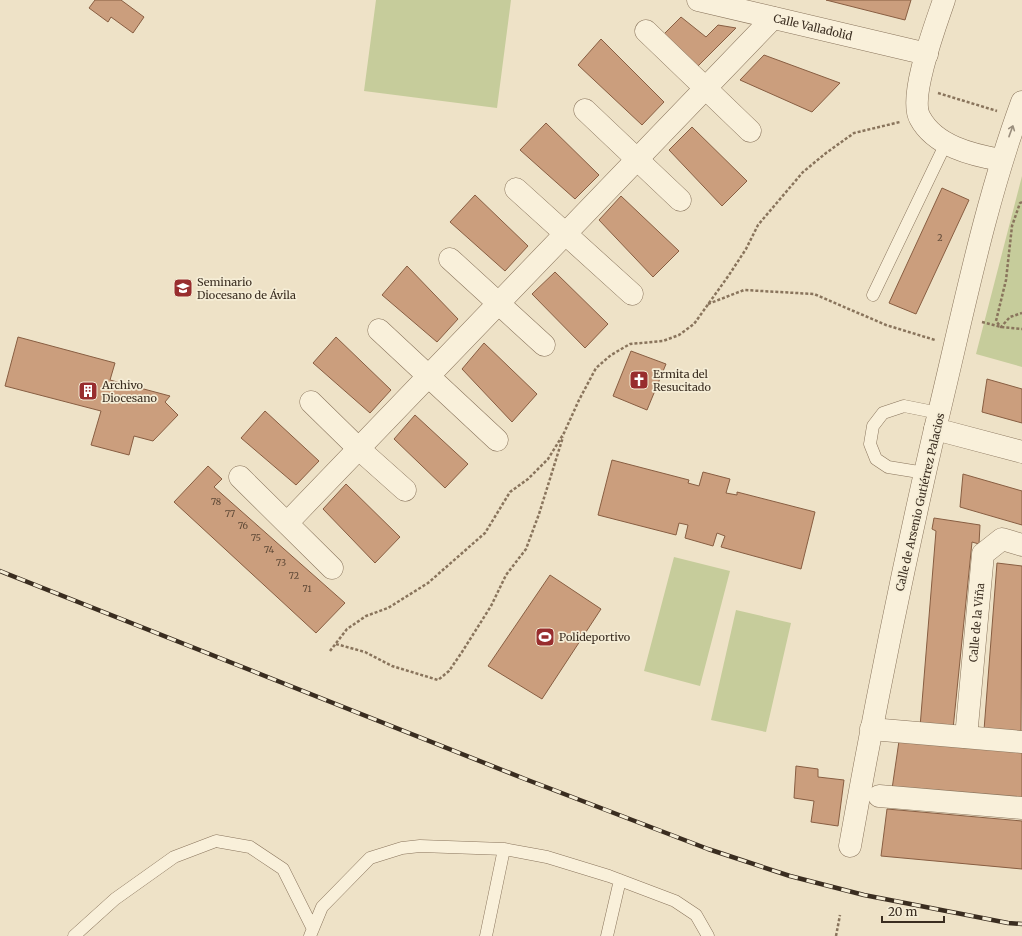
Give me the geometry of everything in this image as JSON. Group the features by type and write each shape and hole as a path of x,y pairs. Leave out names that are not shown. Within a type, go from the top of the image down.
{"street":[{"name":"Calle Valladolid","path":"698,0 927,54"},
{"path":"944,0 917,87 919,117 939,140 982,157 1001,160"},
{"path":"288,522 773,18"},
{"path":"646,31 750,131"},
{"path":"585,110 680,200"},
{"name":"Calle de Arsenio Gutiérrez Palacios","path":"850,846 871,729 925,473 1001,160 1019,110"},
{"path":"516,189 567,233 632,294"},
{"path":"450,259 544,345"},
{"path":"379,330 497,440"},
{"path":"310,402 405,490"},
{"path":"937,421 1022,452"},
{"path":"240,477 288,522 332,568"},
{"name":"Calle de la Viña","path":"966,737 983,554 1002,539 1022,545"},
{"path":"871,729 1022,742"},
{"path":"879,796 1022,808"}],"lane":[{"path":"873,295 946,143"},
{"path":"925,473 888,466 876,459 870,444 872,426 883,414 904,406 937,421"},
{"path":"74,936 115,899 174,857 216,842 250,847 283,869 312,932"},
{"path":"312,932 322,907 370,858 402,848 420,846 504,849 547,856 675,900 696,915 708,936"},
{"path":"486,936 504,849"},
{"path":"607,936 620,880"}],"path":[{"path":"917,87 1019,110"},
{"path":"330,651 347,629 366,616 388,608 428,583 485,533 510,492 528,479 548,459 564,433 596,368 611,355 630,344 663,341 679,335 694,324 746,249 758,225 803,172 854,133 901,122 899,115"},
{"path":"1001,327 996,321 997,313 1006,280 1012,226 1020,203 1022,202"},
{"path":"708,304 744,290 814,294 886,325 955,345"},
{"path":"1001,327 1010,316 1022,313"},
{"path":"962,316 1001,327 1022,329"},
{"path":"336,644 364,652 392,666 438,680 449,671 492,606 506,575 526,549 539,514 564,433"},
{"path":"836,936 840,915"}],"green space":[{"path":"376,0 511,0 497,108 364,91"},
{"path":"1022,176 1022,367 976,354"},
{"path":"674,557 730,571 700,686 644,671"},
{"path":"736,610 791,623 766,732 711,720"}],"building":[{"path":"95,0 121,0 144,17 133,33 111,17 108,22 89,8"},
{"path":"826,0 911,0 905,20"},
{"path":"681,17 706,37 718,25 736,28 695,69 662,36"},
{"path":"601,39 664,102 642,125 578,65"},
{"path":"764,55 840,83 812,112 740,80"},
{"path":"546,123 599,175 575,199 520,150"},
{"path":"692,127 747,181 722,206 669,150"},
{"path":"942,188 969,200 916,314 889,303"},
{"path":"475,195 528,246 505,271 450,222"},
{"path":"621,196 679,251 653,277 599,220"},
{"path":"407,266 458,319 437,342 382,295"},
{"path":"555,272 608,324 585,348 532,294"},
{"name":"Archivo Diocesano","path":"18,337 115,363 110,380 170,396 165,402 178,415 153,441 134,436 129,455 91,445 101,411 5,386"},
{"path":"336,337 391,390 370,413 313,363"},
{"path":"484,343 537,394 512,422 462,369"},
{"name":"Ermita del Resucitado","path":"631,351 666,364 647,410 613,396"},
{"path":"987,379 1022,389 1022,423 982,412"},
{"path":"265,411 319,461 296,485 241,438"},
{"path":"415,415 468,464 445,488 394,439"},
{"path":"612,460 689,480 688,483 699,486 703,472 730,479 726,493 737,495 737,492 815,512 801,569 721,547 725,536 717,533 713,546 685,538 688,525 679,523 676,535 598,515"},
{"path":"208,466 222,479 214,487 345,603 316,633 174,502"},
{"path":"963,474 1022,491 1022,525 960,507"},
{"path":"346,484 400,537 375,563 323,509"},
{"path":"934,518 980,525 979,544 972,542 953,729 920,727 936,531 932,529"},
{"path":"997,563 1022,566 1021,731 984,730"},
{"name":"Polideportivo","path":"550,575 601,609 542,699 488,666"},
{"path":"899,741 1022,752 1022,799 892,789"},
{"path":"796,766 818,769 818,777 844,780 838,826 811,822 814,801 794,798"},
{"path":"887,809 1022,821 1022,869 881,856"}],"railway":[{"path":"0,571 525,779 708,849 790,876 864,895 1008,923 1022,924"}],"place":[{"name":"Seminario Diocesano de Ávila","path":"183,288"},
{"name":"Ermita del Resucitado","path":"639,380"},
{"name":"Archivo Diocesano","path":"88,391"},
{"name":"Polideportivo","path":"545,637"}]}
